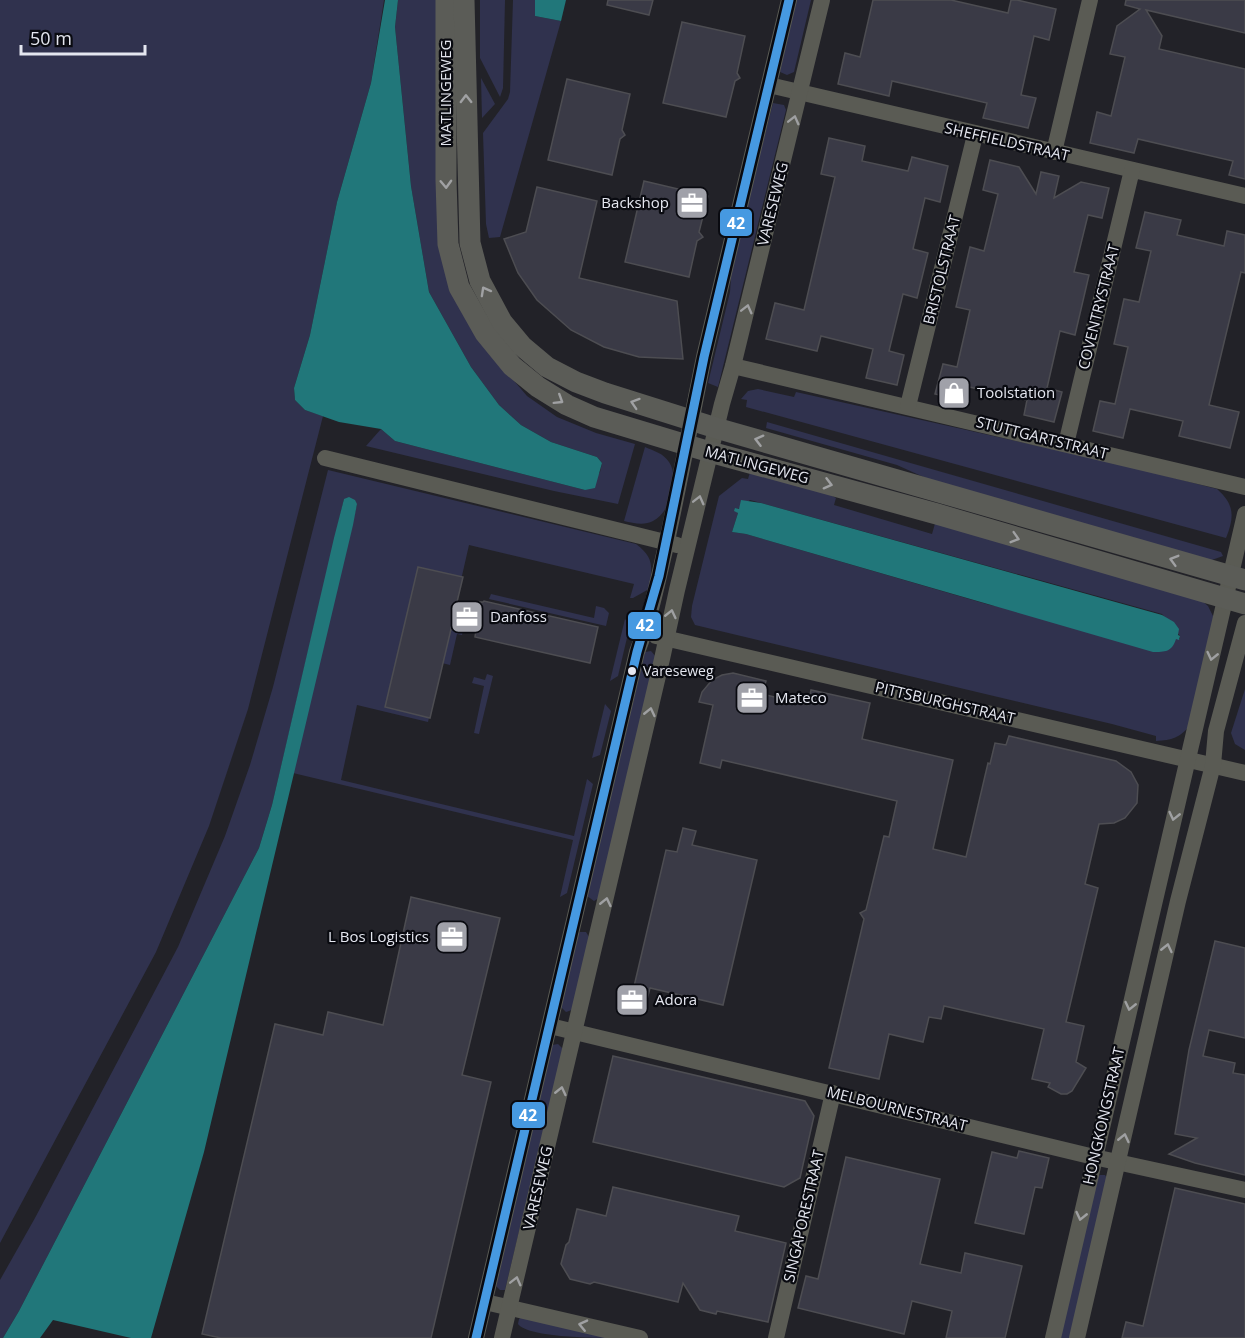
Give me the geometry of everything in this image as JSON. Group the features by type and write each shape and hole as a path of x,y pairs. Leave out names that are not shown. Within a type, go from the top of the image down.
{"main road":[{"name":"MATLINGEWEG","path":"446,0 448,244 459,287 485,333 512,366 538,387 567,405 594,417 688,446 937,514 1235,601"},
{"name":"MATLINGEWEG","path":"464,0 470,243 480,281 502,322 522,346 547,367 604,393 716,428 1237,578"}],"street":[{"name":"VARESEWEG","path":"477,1334 637,651 645,633 688,446 704,357 789,0"},
{"name":"VARESEWEG","path":"506,1337 509,1308 663,659 687,547 822,0"},
{"path":"1054,152 1090,0"},
{"name":"SHEFFIELDSTRAAT","path":"769,85 975,135 1245,196"},
{"name":"BRISTOLSTRAAT","path":"908,406 975,135"},
{"name":"COVENTRYSTRAAT","path":"1066,444 1132,170"},
{"name":"STUTTGARTSTRAAT","path":"733,366 1245,487"},
{"path":"325,459 687,547"},
{"name":"HONGKONGSTRAAT","path":"1053,1338 1188,759 1235,601 1245,514"},
{"name":"HONGKONGSTRAAT","path":"1077,1338 1178,901 1213,765 1216,730 1245,623"},
{"name":"PITTSBURGHSTRAAT","path":"645,633 1245,773"},
{"path":"1156,895 1178,901"},
{"name":"MELBOURNESTRAAT","path":"550,1026 1119,1163 1245,1190"},
{"name":"SINGAPORESTRAAT","path":"776,1338 833,1093"},
{"path":"485,1302 640,1338"},
{"path":"477,1334 506,1337"}],"shaded area":[{"path":"0,0 384,0 371,83 337,202 310,335 294,388 295,400 305,410 323,416 248,709 209,826 156,952 0,1243"},
{"path":"385,0 398,0 395,27 411,186 429,292 471,367 499,405 521,425 551,442 597,457 602,463 595,488 585,490 395,441 381,429 339,422 305,410 295,400 294,388 310,335 337,202 371,83"},
{"path":"398,0 437,0 438,226 497,361 527,396 557,417 596,433 635,444 618,504 366,446 381,429 395,441 585,490 600,472 602,463 597,457 551,442 521,425 499,405 471,367 429,292 411,186 395,27"},
{"path":"480,0 505,0 503,88 500,97 480,58"},
{"path":"513,0 535,0 535,16 561,21 500,237 489,238 486,224 483,133 508,99 510,92"},
{"path":"535,0 566,0 561,21 535,16"},
{"path":"794,0 811,0 794,72 787,75 780,72"},
{"path":"481,78 495,104 482,118"},
{"path":"773,103 784,105 786,110 718,387 708,383 730,292 732,263"},
{"path":"758,389 794,397 796,392 1128,466 1217,489 1230,505 1232,517 1229,530 1226,538 746,407 747,400 741,399 748,391"},
{"path":"767,422 1221,552 1223,556 1209,561 939,484 897,465 766,428"},
{"path":"645,447 667,459 674,477 672,494 664,511 650,523 642,524 624,521"},
{"path":"751,469 814,486 836,498 834,505 932,534 936,520 1201,600 1208,606 1214,618 1190,725 1175,738 1156,741 1156,736 1112,724 695,625 691,617 692,606 719,496 742,478 748,479","holes":["750,500 1162,614 1180,639 990,605 746,534 732,532 738,513 735,508 738,509"]},
{"path":"328,470 636,544 649,559 651,569 649,589 630,598 634,584 469,545 451,624 464,627 462,635 457,634 450,665 442,663 428,722 357,705 341,780 574,836 587,779 593,784 567,893 560,897 573,840 293,773 357,504 344,499 272,805 259,848 19,1311 3,1338 0,1338 0,1280 178,947 225,836 250,765 273,687"},
{"path":"349,497 357,504 353,525 204,1152 151,1338 131,1338 53,1320 40,1338 3,1338 259,848 272,805 344,499"},
{"path":"741,500 761,503 1162,615 1174,622 1179,629 1179,640 1176,639 1168,650 1153,652 746,534 732,532 738,513 734,511 735,508 739,509"},
{"path":"491,594 594,618 596,606 604,608 609,613 606,626 489,599"},
{"path":"625,619 630,625 618,676 610,681"},
{"path":"651,651 656,657 599,898 594,901 587,896 645,652"},
{"path":"487,674 493,676 479,734 474,733 484,686 472,683 474,677 485,680"},
{"path":"1245,689 1245,750 1235,744 1231,733"},
{"path":"605,704 611,711 600,755 592,758"},
{"path":"586,932 589,937 572,1010 566,1012 561,1007 577,934"},
{"path":"558,1044 563,1049 505,1290 500,1290 496,1286 552,1045"},
{"path":"1105,1175 1108,1180 1072,1338 1058,1338 1095,1177"},
{"path":"522,1317 619,1338 549,1335 535,1332 524,1329 518,1324"}],"building":[{"path":"608,0 653,0 649,15 607,5"},
{"path":"873,0 951,0 1008,13 1011,0 1017,0 1056,9 1049,40 1034,36 1021,95 1036,98 1028,128 983,118 987,103 892,81 889,96 838,84 845,53 860,57"},
{"path":"1126,0 1245,0 1245,33 1146,10 1162,36 1159,49 1245,69 1245,179 1229,175 1233,161 1138,139 1134,153 1090,143 1097,112 1111,116 1125,57 1110,54 1117,26 1140,9 1125,5"},
{"path":"682,22 745,36 737,73 740,78 735,81 726,117 663,103"},
{"path":"567,79 630,94 622,130 625,135 620,139 612,175 548,160"},
{"path":"829,138 865,146 862,161 908,171 912,157 948,166 940,202 925,198 913,249 928,253 917,298 903,294 889,351 904,355 897,385 866,378 873,349 821,336 817,351 766,339 775,303 804,310 835,177 821,174"},
{"path":"990,160 1019,167 1036,194 1041,172 1059,176 1054,198 1081,182 1109,188 1102,218 1088,215 1074,272 1089,275 1075,335 1060,331 1047,388 1062,392 1054,422 1024,415 1027,400 969,387 966,401 935,394 943,364 957,367 970,310 956,307 970,247 984,251 998,194 983,190"},
{"path":"644,181 708,196 699,232 703,237 697,241 689,277 625,262"},
{"path":"537,187 597,201 579,278 677,301 683,359 639,357 604,347 571,330 537,300 518,273 504,239 526,232"},
{"path":"1145,212 1181,220 1177,235 1224,246 1227,231 1245,235 1245,273 1241,272 1209,405 1239,412 1230,448 1179,436 1183,421 1130,409 1123,438 1093,431 1100,401 1115,404 1128,347 1114,344 1124,299 1139,302 1151,251 1136,248"},
{"path":"418,567 463,577 457,602 484,601 598,627 590,663 475,637 476,630 452,625 430,718 385,707"},
{"path":"733,673 766,681 762,694 808,705 811,690 870,703 862,739 953,760 933,849 966,857 988,763 990,764 995,743 1006,745 1009,736 1116,761 1131,772 1138,785 1137,803 1125,818 1114,823 1099,824 1085,884 1098,888 1066,1022 1084,1026 1076,1062 1086,1068 1072,1091 1061,1094 1048,1087 1050,1083 1032,1079 1044,1029 944,1006 941,1019 929,1017 923,1042 889,1034 879,1079 829,1068 864,919 860,913 866,910 884,836 889,837 897,801 722,760 720,768 700,763 713,705 699,702 702,692 712,680"},
{"path":"683,828 696,831 692,845 757,860 723,1005 650,988 643,1015 628,1012 666,850 677,852"},
{"path":"411,897 500,918 462,1075 491,1082 431,1338 221,1338 202,1334 275,1024 323,1035 328,1012 383,1025"},
{"path":"1215,941 1245,948 1245,1038 1209,1030 1203,1056 1235,1063 1233,1073 1245,1075 1245,1175 1169,1154 1197,1138 1175,1134 1189,1050"},
{"path":"613,1056 805,1101 814,1116 800,1178 784,1187 593,1142"},
{"path":"1019,1151 1049,1158 1042,1188 1035,1187 1024,1234 975,1223 992,1152 1017,1158"},
{"path":"846,1157 940,1179 920,1264 961,1273 965,1253 1022,1266 1005,1338 946,1338 952,1311 912,1301 904,1334 798,1308 806,1276 818,1279"},
{"path":"613,1187 739,1216 735,1231 786,1243 768,1322 717,1311 716,1314 700,1310 683,1283 678,1302 594,1282 590,1284 570,1279 561,1264 577,1209 606,1216"},
{"path":"1175,1188 1245,1204 1245,1338 1122,1338 1126,1322 1143,1326"}],"transit line":[{"name":"42","path":"476,1338 637,652 659,576 704,357 789,0"}],"place":[{"name":"Backshop","path":"692,203"},
{"name":"Toolstation","path":"954,393"},
{"name":"Danfoss","path":"467,617"},
{"name":"Vareseweg","path":"632,671"},
{"name":"Mateco","path":"752,698"},
{"name":"L Bos Logistics","path":"452,937"},
{"name":"Adora","path":"632,1000"}]}
